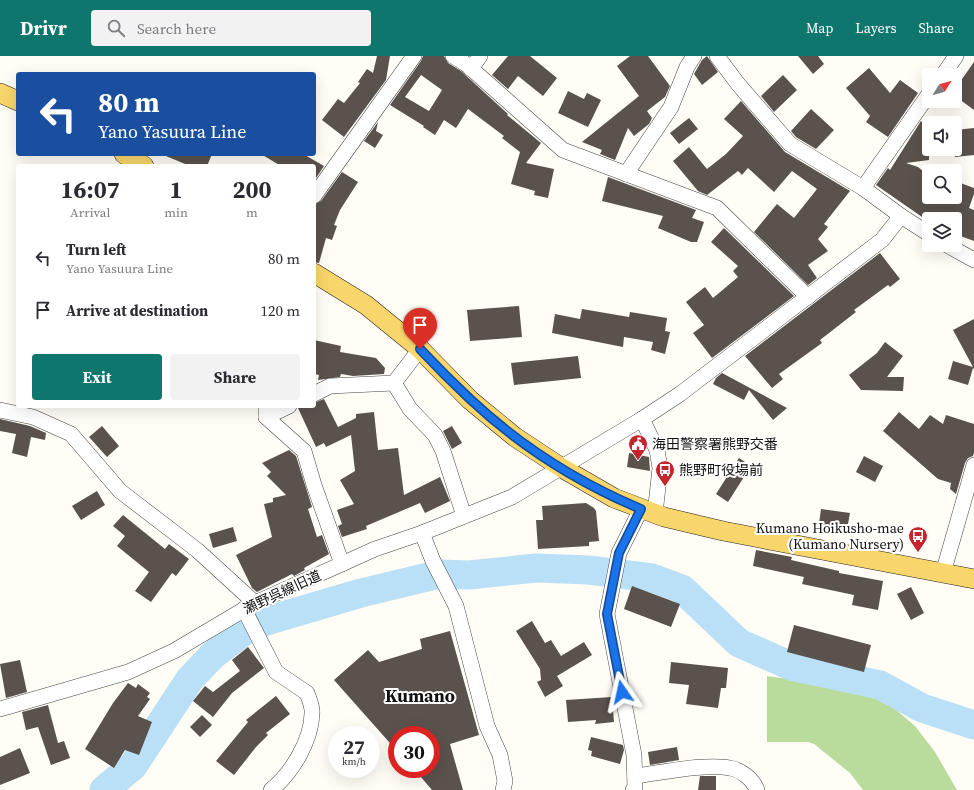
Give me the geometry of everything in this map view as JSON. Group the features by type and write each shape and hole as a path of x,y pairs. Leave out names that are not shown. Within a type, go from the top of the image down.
{"main road":[{"path":"0,93 16,99"},
{"path":"127,156 141,164"},
{"path":"316,273 366,305 420,349 476,404 515,437 562,468 614,498 648,512 722,531 974,579"}],"street":[{"path":"316,193 414,56"},
{"path":"453,56 471,69 563,150 717,208 808,297"},
{"path":"471,69 480,56"},
{"path":"626,174 671,107 687,67 694,56"},
{"path":"716,56 790,144 863,188 922,230"},
{"path":"948,68 956,56"},
{"path":"863,188 922,104"},
{"name":"瀬野呉線旧道","path":"0,709 128,672 174,651 249,610 342,564 375,549 422,533 512,497 642,419 680,394 882,240 901,216"},
{"path":"960,252 974,260"},
{"path":"316,393 330,386 394,383 420,349"},
{"path":"394,383 410,408 435,435 443,450 464,516"},
{"path":"266,411 280,408"},
{"path":"0,410 33,417 71,434 120,491 197,550 249,610 256,633 276,672 307,692 312,713 304,750 279,784 271,790"},
{"path":"266,411 304,451 314,485 342,564"},
{"path":"642,419 658,450 660,468 648,512 619,553 607,614 634,754 634,783 715,766 731,768 748,776 757,790"},
{"path":"942,573 974,465"},
{"path":"422,533 456,606 488,726 500,755 505,781 503,790"}],"green space":[{"path":"767,676 865,690 894,708 915,726 935,752 957,790 863,790 850,773 814,744 808,742 767,742"}],"building":[{"path":"377,56 390,56 386,80 344,137 322,120 338,99 344,103 360,83 358,82 367,69 373,73"},
{"path":"423,56 444,56 448,63 461,71 508,114 507,115 541,143 526,163 554,169 548,198 534,195 535,191 511,184 520,152 502,138 504,136 468,109 456,128 444,120 435,135 423,127 424,126 390,105","holes":["421,75 442,90 429,111 405,97"]},
{"path":"508,56 530,56 557,78 543,96 518,76 508,89 492,75"},
{"path":"630,56 648,56 670,86 665,97 647,111 652,118 649,124 634,136 628,128 615,160 600,154 602,150 582,142 639,96 617,66"},
{"path":"707,56 718,72 702,85 694,74 702,60"},
{"path":"798,56 818,56 824,64 813,74"},
{"path":"974,62 974,110 962,101 962,79"},
{"path":"869,68 890,93 900,80 918,93 888,137 866,122 870,116 846,88"},
{"path":"783,75 797,90 774,112 761,96"},
{"path":"568,91 584,99 587,93 601,100 588,127 558,113"},
{"path":"741,101 785,152 850,191 824,224 828,227 818,239 828,251 808,265 817,278 808,285 754,232 777,204 794,218 817,189 792,171 774,192 748,168 742,175 738,171 707,195 698,191 673,161 689,147 707,169 726,154 743,136 724,119"},
{"path":"811,109 834,130 816,149 796,137 791,131"},
{"path":"689,118 698,129 679,144 670,133"},
{"path":"921,121 922,156 929,156 929,160 906,163 918,167 922,170 922,204 962,204 962,184 974,188 974,194 969,208 974,210 974,241 962,237 962,212 922,212 922,217 876,185 888,168 890,170"},
{"path":"378,122 376,131 383,135 375,148 364,141"},
{"path":"974,128 974,155 955,157 962,156 962,129"},
{"path":"166,156 211,156 208,164 185,164"},
{"path":"264,156 306,156 324,166 316,178 316,164 278,164"},
{"path":"342,172 358,182 340,210 334,225 337,226 332,240 326,238 319,263 316,262 316,204 321,201"},
{"path":"608,177 696,210 692,218 704,222 697,242 691,242 658,228 663,216 602,201"},
{"path":"724,228 794,296 712,358 693,333 704,325 686,302 705,287 713,298 738,277 733,271 738,266 711,242"},
{"path":"880,253 900,279 890,287 888,285 854,310 856,312 820,340 822,343 779,374 783,379 772,388 745,356"},
{"path":"519,306 522,337 470,341 467,310"},
{"path":"582,309 629,317 630,312 667,318 665,331 670,332 665,354 651,350 653,342 624,337 623,347 552,333 555,314 580,319"},
{"path":"974,319 974,369 973,368 968,385 948,379 953,361 973,367 953,330"},
{"path":"316,340 341,346 340,352 376,358 385,368 384,374 353,376 341,374 340,377 318,380 319,375 316,374"},
{"path":"885,342 903,356 887,377 904,377 903,391 861,390 849,375 877,353"},
{"path":"578,356 581,378 514,385 511,363"},
{"path":"722,373 787,408 773,420 749,390 744,400 713,384 716,378"},
{"path":"324,399 338,427 356,418 356,414 374,412 378,450 398,448 404,495 440,477 450,501 425,513 420,503 366,526 367,529 342,537 338,526 342,524 337,510 354,504 340,480 355,471 351,435 326,447 324,443 316,447 298,408 316,408 316,402"},
{"path":"899,412 919,429 930,415 943,424 946,415 974,424 974,453 973,456 968,458 965,463 956,494 950,489 951,483 938,479 883,431"},
{"path":"0,419 30,426 46,433 45,440 31,437 27,457 12,453 16,434 0,431"},
{"path":"102,426 119,446 107,457 89,437"},
{"path":"452,426 462,443 452,449 443,431"},
{"path":"289,450 296,456 312,507 308,509 317,537 322,535 329,554 304,568 305,570 294,576 292,574 257,592 252,588 236,555 272,537 264,504 273,502 273,498 286,495 267,476 271,472 262,463"},
{"path":"629,453 649,457 650,471 627,467"},
{"path":"864,456 883,466 875,482 856,472"},
{"path":"739,458 751,466 728,502 716,494"},
{"path":"97,491 105,505 81,520 72,506"},
{"path":"586,503 596,511 599,541 589,542 589,546 538,549 536,520 543,520 542,506"},
{"path":"821,509 850,513 846,535 818,531"},
{"path":"123,515 165,549 169,544 189,559 176,576 172,573 151,602 135,591 149,572 117,546 125,536 113,526"},
{"path":"233,527 237,541 213,548 209,534"},
{"path":"756,550 792,557 791,560 839,571 839,573 883,581 878,610 852,605 854,595 802,584 804,577 753,566"},
{"path":"632,586 680,604 671,627 624,609"},
{"path":"911,587 924,613 911,620 897,594"},
{"path":"532,621 545,643 551,640 561,656 584,642 592,655 557,676 563,686 545,697 537,682 541,680 540,669 516,631"},
{"path":"794,625 871,645 864,672 787,652"},
{"path":"450,631 479,735 450,744 463,790 432,790 422,778 440,778 440,726 388,726 388,741 380,732 380,726 375,726 334,680 368,650 379,662 422,649 420,639"},
{"path":"248,647 264,668 232,693 213,717 193,701 205,686 213,692 240,671 232,660"},
{"path":"20,660 27,692 6,698 0,664"},
{"path":"671,662 728,668 726,688 721,688 718,708 686,704 689,685 669,683"},
{"path":"128,683 136,688 138,684 150,693 147,697 150,699 138,716 152,722 139,755 125,750 114,768 85,749 113,703"},
{"path":"276,696 290,714 266,733 268,735 256,747 234,775 216,761 248,722 246,720"},
{"path":"612,697 614,722 595,724 596,720 568,722 566,700"},
{"path":"48,705 58,743 64,741 70,758 51,765 38,727 26,730 22,712"},
{"path":"202,715 212,725 200,737 190,727"},
{"path":"591,737 623,745 624,750 620,764 591,756 592,751 588,750"},
{"path":"677,747 679,760 650,765 648,752"},
{"path":"20,748 30,773 0,785 0,757"},
{"path":"700,776 716,776 716,790 698,790"}],"waterway":[{"path":"104,790 133,766 190,679 213,655 244,631 266,621 361,593 440,574 469,575 536,568 589,570 652,578 682,589 739,643 791,666 880,685 922,708 974,725"}],"place":[{"name":"海田警察署熊野交番","path":"638,461"},
{"name":"熊野町役場前","path":"665,487"},
{"name":"Kumano Hoikusho-mae (Kumano Nursery)","path":"918,553"}],"district":[{"name":"Kumano","path":"420,695"}],"route":[{"path":"420,349 470,400 515,437 562,468 614,498 641,509 619,553 607,614 622,692"}]}
